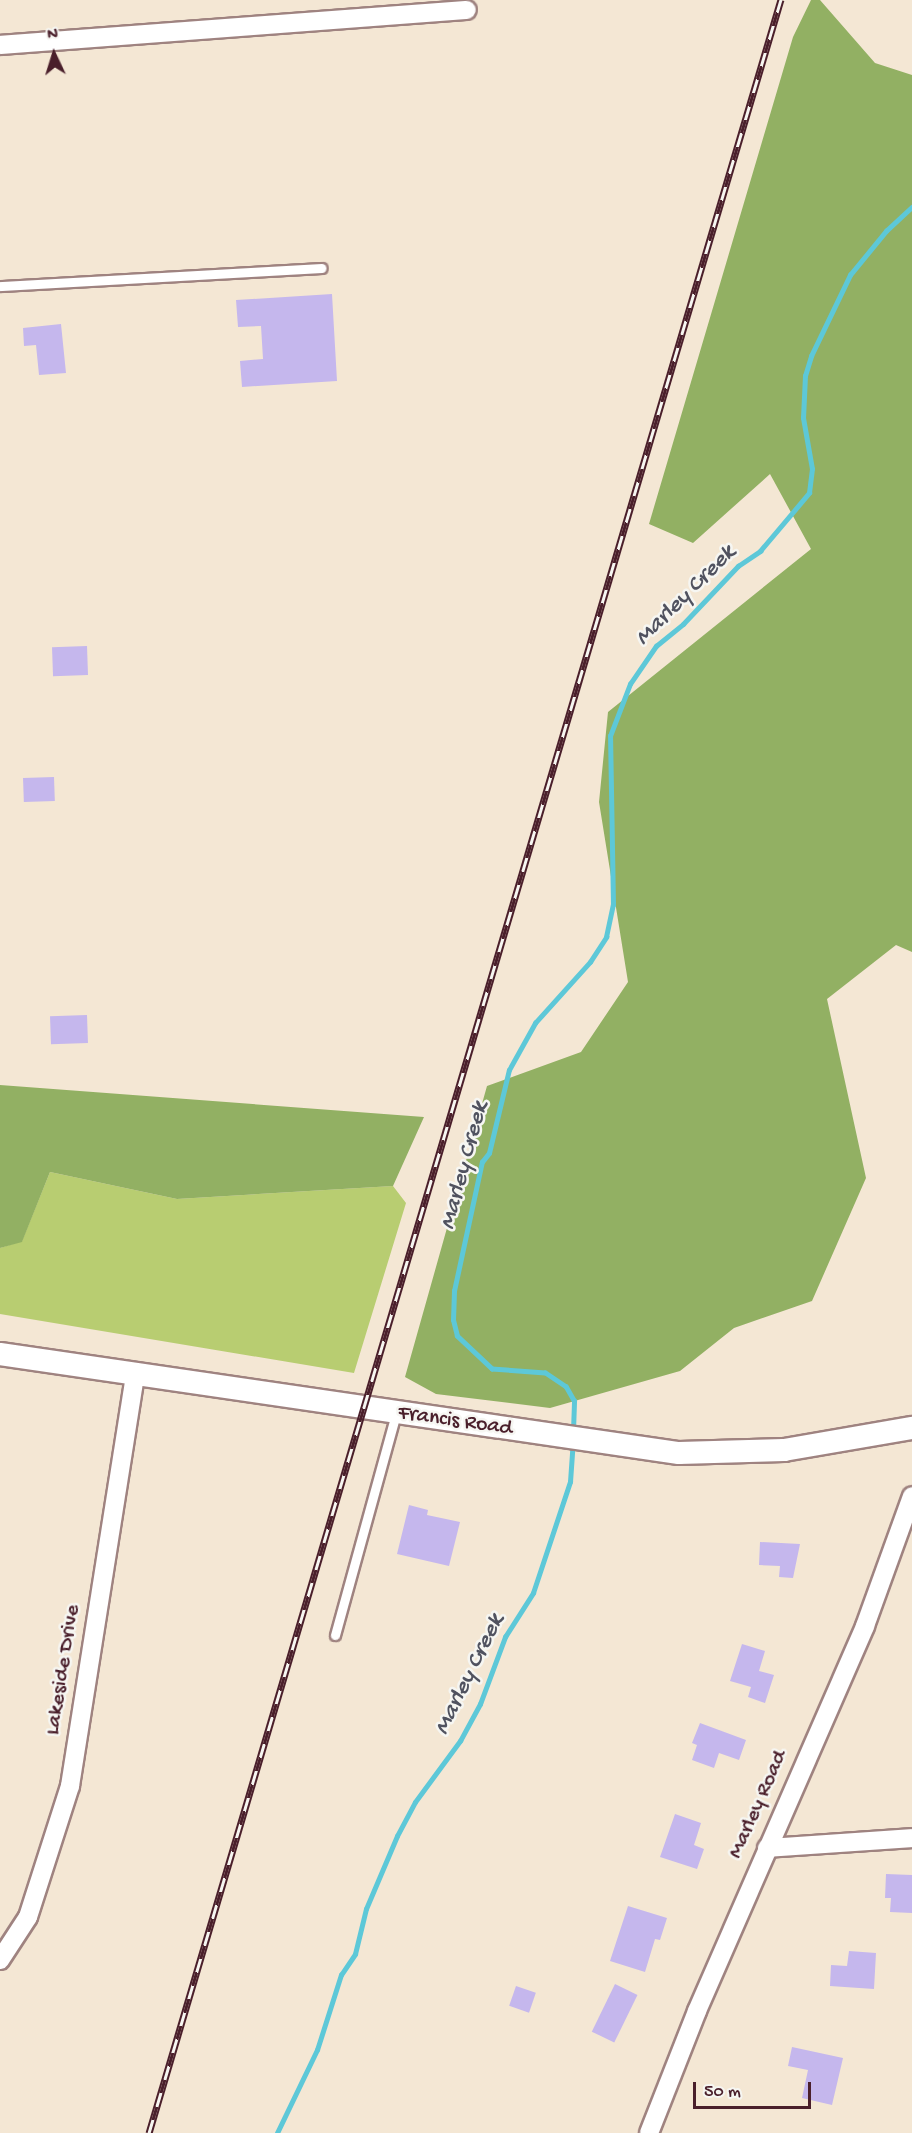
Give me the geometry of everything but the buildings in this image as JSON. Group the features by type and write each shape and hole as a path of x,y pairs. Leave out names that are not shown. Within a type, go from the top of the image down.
{"street":[{"path":"0,45 466,10"},
{"name":"Francis Road","path":"0,1354 135,1376 679,1453 738,1453 841,1443 912,1428"},
{"name":"Lakeside Drive","path":"0,1960 28,1917 70,1786 135,1376"},
{"name":"Marley Road","path":"649,2133 766,1848 865,1626 912,1496"},
{"path":"766,1848 912,1838"}],"lane":[{"path":"0,286 321,268"},
{"path":"335,1635 396,1414"}],"green space":[{"path":"811,0 820,0 875,63 912,75 912,952 896,945 827,999 866,1178 812,1301 734,1328 680,1371 550,1408 436,1394 405,1377 487,1086 581,1052 628,982 599,802 608,712 811,549 770,474 693,543 649,524 793,37"},
{"path":"0,1085 424,1117 393,1186 177,1199 50,1172 22,1242 0,1248"},
{"path":"50,1172 177,1199 393,1186 406,1203 354,1373 0,1314 0,1248 22,1241"}],"waterway":[{"name":"Marley Creek","path":"573,1431 574,1401 566,1387 545,1373 492,1369 457,1336 453,1320 454,1291 482,1162 489,1153 509,1070 535,1023 590,962 606,937 613,905 610,736 630,684 656,646 683,624 738,566 760,551 809,493 812,469 803,418 805,376 811,356 850,275 886,231 912,207"},
{"name":"Marley Creek","path":"277,2133 317,2050 341,1975 355,1954 366,1909 397,1836 415,1802 460,1741 480,1704 505,1637 533,1593 570,1482 573,1443"}],"railway":[{"path":"149,2133 781,0"}]}
